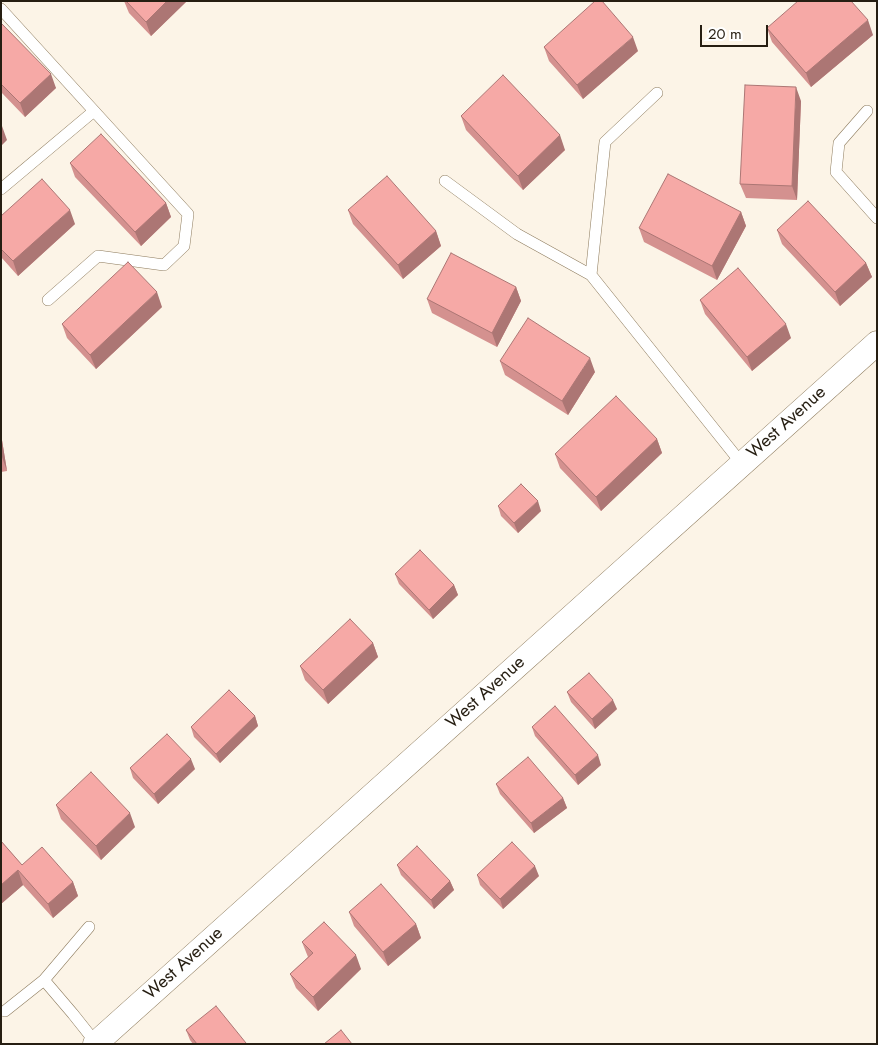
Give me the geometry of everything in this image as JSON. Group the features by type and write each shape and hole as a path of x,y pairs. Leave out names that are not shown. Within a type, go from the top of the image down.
{"street":[{"name":"West Avenue","path":"96,1043 877,343"}],"lane":[{"path":"1,9 188,214 184,246 164,265 98,256 48,300"},
{"path":"591,275 605,142 657,93"},
{"path":"1,189 94,111"},
{"path":"867,111 839,143 836,172 877,218"},
{"path":"445,181 516,234 591,275 742,464"},
{"path":"5,1011 44,980 89,927"},
{"path":"44,980 96,1043"}],"building":[{"path":"126,1 167,1 146,22"},
{"path":"595,1 602,1 633,37 577,85 544,47"},
{"path":"798,1 851,1 868,20 806,73 767,28"},
{"path":"1,23 51,74 20,103 1,84"},
{"path":"503,75 560,135 518,176 461,116"},
{"path":"745,85 796,87 792,186 740,184"},
{"path":"101,134 166,203 135,232 70,163"},
{"path":"668,174 741,212 712,266 639,228"},
{"path":"387,176 436,231 398,265 348,210"},
{"path":"42,179 70,210 13,261 1,249 1,216"},
{"path":"808,201 866,263 835,292 777,230"},
{"path":"451,253 516,287 492,333 427,299"},
{"path":"128,262 157,292 90,355 62,324"},
{"path":"738,268 786,324 747,357 700,300"},
{"path":"528,318 590,358 562,401 500,361"},
{"path":"616,396 657,439 596,497 555,454"},
{"path":"521,484 538,501 514,523 498,506"},
{"path":"420,550 454,585 429,610 395,574"},
{"path":"350,619 373,643 323,690 300,666"},
{"path":"589,673 613,700 592,719 567,692"},
{"path":"229,690 255,716 216,754 191,727"},
{"path":"555,706 598,755 575,775 532,727"},
{"path":"167,734 191,759 154,794 130,768"},
{"path":"528,757 563,798 531,823 496,784"},
{"path":"91,772 130,813 96,846 56,805"},
{"path":"1,841 22,865 42,847 73,882 48,904 18,870 1,885"},
{"path":"512,842 535,866 500,899 477,875"},
{"path":"417,846 450,881 431,900 397,865"},
{"path":"381,884 416,924 383,952 349,912"},
{"path":"324,922 356,955 313,997 290,974 313,953 302,942"},
{"path":"216,1006 245,1044 197,1044 186,1030"},
{"path":"341,1030 352,1044 324,1044"}]}
